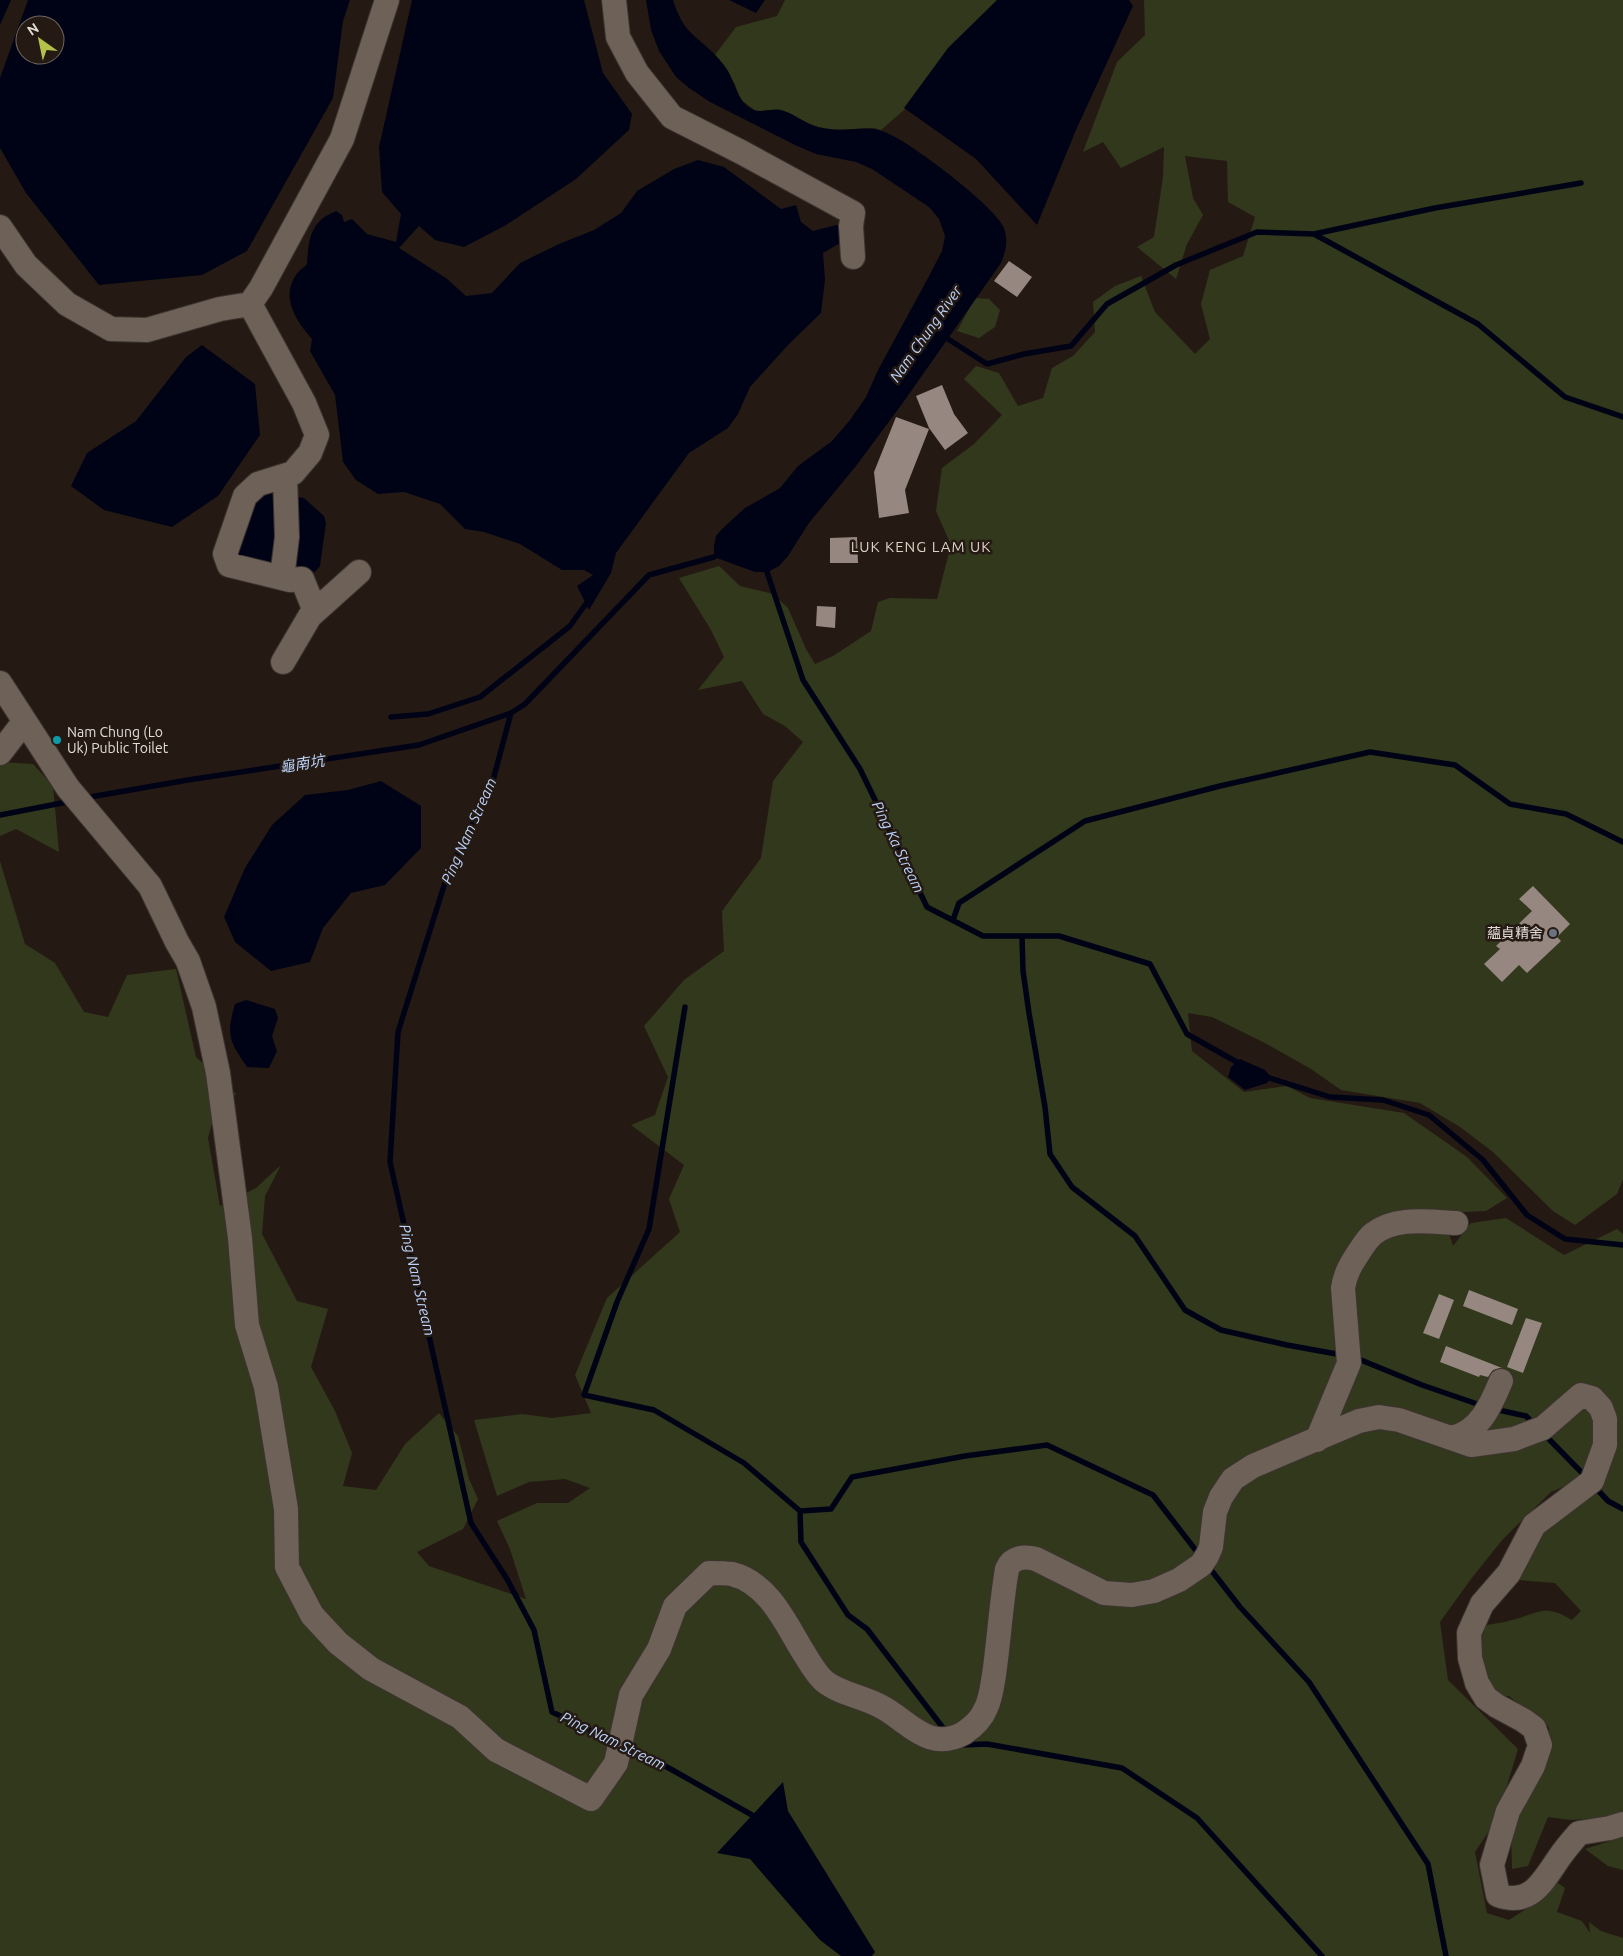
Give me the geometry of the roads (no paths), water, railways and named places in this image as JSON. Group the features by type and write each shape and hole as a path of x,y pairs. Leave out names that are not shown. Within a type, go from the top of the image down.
{"street":[{"path":"0,226 26,265 67,304 110,330 147,330 220,309 250,304 261,288 342,139 387,0"},
{"path":"614,0 618,37 637,73 672,117 853,213 851,226 853,257"},
{"path":"250,304 304,403 316,435 310,453 292,473 258,484 245,496 225,554 229,565 282,578 302,579 315,611"},
{"path":"282,578 287,537 285,476"},
{"path":"283,662 310,616 359,572"},
{"path":"0,683 68,788 150,886 188,961 204,1007 219,1082 240,1238 247,1325 266,1387 286,1509 287,1567 312,1615 338,1643 371,1669 460,1717 496,1750 591,1799 616,1762 631,1696 659,1649 676,1606 709,1572 732,1574 747,1580 761,1590 777,1608 816,1672 830,1685 882,1707 925,1736 937,1739 959,1735 977,1722 988,1703 996,1659 1005,1578 1007,1569 1012,1562 1020,1557 1036,1559 1093,1588 1111,1594 1143,1594 1164,1587 1194,1570 1207,1556 1212,1540 1217,1504 1233,1479 1266,1460 1360,1421 1379,1417 1399,1420 1471,1444 1514,1439 1543,1428 1581,1396 1592,1398 1601,1408 1605,1419 1605,1445 1592,1480 1534,1525 1509,1573 1482,1604 1469,1632 1470,1658 1477,1683 1486,1698 1534,1728 1540,1745 1534,1766 1508,1811 1492,1866 1498,1895 1511,1900 1525,1896 1541,1884 1579,1833 1623,1824"},
{"path":"0,753 24,722"},
{"path":"1317,1440 1349,1363 1343,1288 1345,1276 1352,1263 1371,1235 1394,1223 1411,1221 1456,1223"},
{"path":"1451,1438 1462,1436 1474,1427 1487,1409 1501,1381"}],"water":[{"path":"0,0 11,0 0,25"},
{"path":"28,0 350,0 343,21 333,98 247,251 202,275 99,285 26,193 0,148 0,78 15,36 15,65 65,65 65,15 23,15"},
{"path":"412,0 584,0 603,73 632,114 629,130 576,179 506,225 464,247 435,240 419,226 399,248 446,278 466,296 492,293 520,263 594,230 621,213 637,191 674,169 698,160 724,167 781,209 796,205 801,222 813,231 836,225 846,227 847,239 823,253 825,280 821,313 788,345 750,387 738,414 728,428 689,453 616,553 611,573 589,610 577,586 593,575 584,570 562,570 520,544 484,532 465,529 440,504 404,492 378,494 356,480 343,462 335,395 310,351 312,339 292,309 290,301 291,284 297,274 307,264 308,248 313,231 315,226 325,217 336,211 342,215 344,222 352,219 367,234 396,242 401,214 382,192 379,147"},
{"name":"Nam Chung River","path":"646,0 673,0 685,26 724,65 738,93 749,107 757,111 781,110 821,128 836,130 876,129 894,136 948,173 983,203 1003,226 1006,236 1001,263 902,404 856,466 809,523 788,556 779,566 768,572 755,572 714,557 716,536 745,508 780,488 798,466 832,441 850,420 866,397 878,370 942,251 945,236 939,219 929,207 872,169 856,162 816,154 795,145 710,102 689,88 676,77 659,51 651,30"},
{"path":"729,0 765,0 756,13"},
{"path":"997,0 1129,0 1133,6 1076,130 1037,225 976,159 904,108 948,48"},
{"path":"202,345 255,384 260,435 218,496 172,527 104,510 71,486 87,453 136,421 186,357"},
{"path":"270,493 276,495 279,567 239,563 234,549 256,502 263,494"},
{"path":"294,496 304,498 324,516 326,523 320,566 315,572 294,569"},
{"path":"381,781 421,806 421,848 385,885 351,893 323,928 310,962 271,971 235,942 224,917 245,868 272,825 305,795 348,790"},
{"path":"246,1000 275,1009 278,1018 272,1036 277,1051 269,1068 247,1067 233,1044 230,1031 235,1004"},
{"path":"1240,1059 1265,1070 1271,1077 1267,1083 1245,1090 1228,1077 1231,1067"},
{"path":"783,1782 788,1811 875,1952 872,1956 841,1956 820,1940 750,1859 717,1853"}],"waterway":[{"path":"1314,234 1435,208 1581,183"},
{"name":"Nam Chung River","path":"944,333 948,339 987,364 1024,354 1071,346 1107,304 1176,265 1257,232 1314,234 1478,324 1565,397 1623,417"},
{"name":"Ping Nam Stream","path":"615,1742 552,1712 534,1630 507,1579 471,1523 390,1162 398,1032 448,873 492,784 511,713 525,704 649,575 714,557"},
{"name":"Ping Ka Stream","path":"765,566 803,680 860,769 927,907 983,936 1059,936 1150,964 1187,1034 1242,1065"},
{"path":"391,717 428,714 480,697 570,626 590,598"},
{"name":"龜南坑","path":"90,797 419,745 511,713"},
{"path":"953,920 959,903 1085,821 1220,786 1370,752 1455,765 1510,804 1566,814 1623,842"},
{"name":"龜南坑","path":"0,815 67,802"},
{"path":"1022,936 1023,971 1045,1107 1050,1154 1072,1187 1135,1236 1185,1310 1221,1330 1342,1355"},
{"path":"685,1007 649,1229 617,1302 584,1395 654,1410 744,1463 800,1511 831,1509 852,1477 965,1456 1047,1445 1153,1495 1201,1557"},
{"name":"Ping Ka Stream","path":"1263,1076 1330,1097 1383,1100 1429,1115 1483,1160 1527,1215 1565,1239 1623,1245"},
{"path":"1356,1358 1422,1385 1483,1406"},
{"path":"1494,1409 1526,1416 1535,1425"},
{"path":"1544,1434 1586,1477"},
{"path":"1594,1486 1608,1501 1623,1509"},
{"path":"800,1511 801,1542 848,1615 867,1629 947,1733"},
{"path":"1208,1566 1240,1607 1309,1682 1428,1864 1446,1956"},
{"path":"960,1745 987,1744 1122,1768 1197,1818 1322,1956"},
{"name":"Ping Nam Stream","path":"626,1747 667,1767 752,1815 756,1821"}],"place":[{"name":"Nam Chung (Lo Uk) Public Toilet","path":"57,740"},
{"name":"蘊貞精舍","path":"1553,933"}],"district":[{"name":"LUK KENG LAM UK","path":"921,547"}]}
